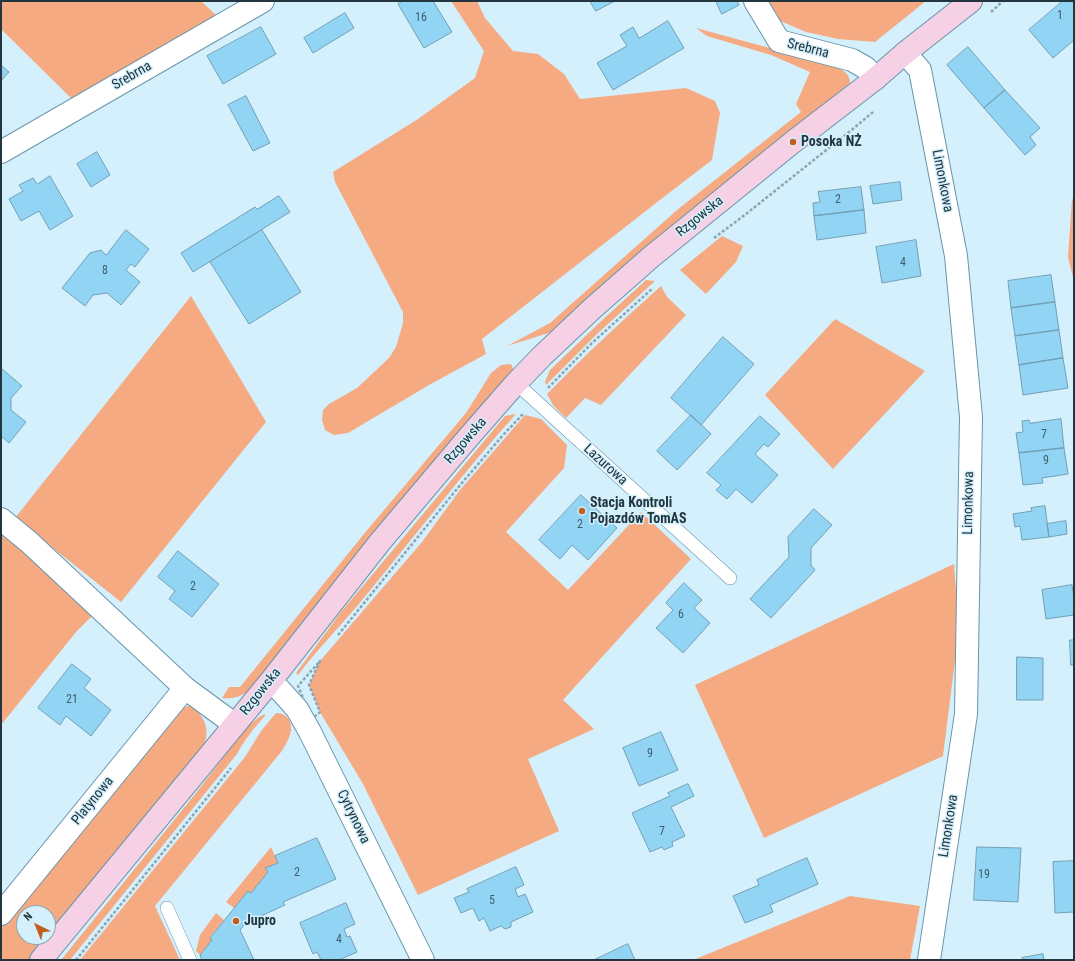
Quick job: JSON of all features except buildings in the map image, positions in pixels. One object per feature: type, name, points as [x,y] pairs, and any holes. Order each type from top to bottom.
[{"type":"street","name":"Srebrna","points":[[1,152],[263,1]]},
{"type":"street","name":"Srebrna","points":[[755,1],[779,41],[852,60],[866,68],[875,79]]},
{"type":"street","name":"Rzgowska","points":[[41,960],[270,682],[380,542],[467,439],[542,356],[593,308],[651,257],[971,1]]},
{"type":"street","name":"Limonkowa","points":[[905,53],[920,70],[956,256],[971,417],[966,714],[929,960]]},
{"type":"street","points":[[1,519],[29,542],[185,688],[234,724]]},
{"type":"street","name":"Cytrynowa","points":[[270,682],[280,690],[297,709],[310,732],[423,960]]},
{"type":"street","name":"Platynowa","points":[[1,914],[185,688]]},
{"type":"lane","name":"Lazurowa","points":[[516,383],[730,578]]},
{"type":"lane","points":[[167,908],[190,960]]},
{"type":"path","points":[[990,12],[1003,1]]},
{"type":"path","points":[[709,242],[876,109]]},
{"type":"path","points":[[336,636],[504,434],[562,372],[656,285]]},
{"type":"path","points":[[286,696],[304,673]]},
{"type":"path","points":[[76,960],[235,763]]},
{"type":"shaded area","points":[[1,1],[201,1],[219,18],[74,101],[1,29]]},
{"type":"shaded area","points":[[451,1],[477,1],[485,18],[513,51],[538,54],[564,74],[580,99],[686,88],[715,101],[720,113],[712,160],[482,339],[486,354],[429,385],[348,433],[334,435],[325,430],[322,420],[323,410],[329,404],[357,388],[389,358],[396,347],[403,323],[403,312],[335,182],[333,172],[418,119],[475,78],[484,51]]},
{"type":"shaded area","points":[[768,1],[926,1],[875,42],[838,39],[806,32],[778,20]]},
{"type":"shaded area","points":[[696,28],[832,65],[848,76],[850,83],[649,245],[555,331],[507,346],[550,323],[677,210],[801,112],[796,104],[810,72],[771,55],[707,36]]},
{"type":"shaded area","points":[[1074,197],[1074,281],[1068,257],[1072,200]]},
{"type":"shaded area","points":[[722,236],[743,246],[736,262],[706,294],[680,270]]},
{"type":"shaded area","points":[[646,280],[655,281],[597,334],[546,385],[545,382],[550,370]]},
{"type":"shaded area","points":[[661,286],[667,297],[686,315],[601,405],[585,398],[566,418],[553,405],[547,394],[603,339]]},
{"type":"shaded area","points":[[191,296],[266,422],[121,602],[15,518]]},
{"type":"shaded area","points":[[835,319],[925,371],[833,469],[765,395]]},
{"type":"shaded area","points":[[511,364],[514,371],[466,424],[249,691],[236,697],[222,698],[229,687],[240,687],[368,529],[466,413],[491,373],[501,365]]},
{"type":"shaded area","points":[[516,414],[458,482],[355,609],[298,675],[296,673],[341,612],[505,416]]},
{"type":"shaded area","points":[[525,415],[541,419],[567,445],[564,468],[506,532],[568,590],[641,512],[691,559],[563,700],[594,729],[528,759],[559,831],[418,895],[363,784],[320,712],[309,685],[320,661],[422,542],[460,490]]},
{"type":"shaded area","points":[[1,532],[96,612],[76,632],[1,725]]},
{"type":"shaded area","points":[[954,564],[959,629],[943,756],[764,838],[695,685]]},
{"type":"shaded area","points":[[191,705],[201,716],[205,724],[207,733],[203,745],[56,928],[56,905],[16,905],[16,945],[42,945],[30,960],[1,960],[1,920],[180,709]]},
{"type":"shaded area","points":[[276,713],[283,714],[288,718],[291,726],[288,739],[281,752],[155,906],[180,960],[80,960],[245,757],[261,731]]},
{"type":"shaded area","points":[[265,714],[265,716],[243,743],[237,754],[70,960],[61,960],[196,793],[246,728]]},
{"type":"shaded area","points":[[271,847],[278,863],[265,868],[268,872],[251,893],[248,891],[234,908],[226,902]]},
{"type":"shaded area","points":[[850,896],[920,906],[910,960],[693,960]]},
{"type":"shaded area","points":[[216,913],[224,920],[210,937],[212,940],[200,955],[196,951],[200,935]]},
{"type":"place","name":"Posoka NŻ","points":[[793,142]]},
{"type":"place","name":"Stacja Kontroli Pojazdów TomAS","points":[[582,511]]},
{"type":"place","name":"Jupro","points":[[236,921]]}]
